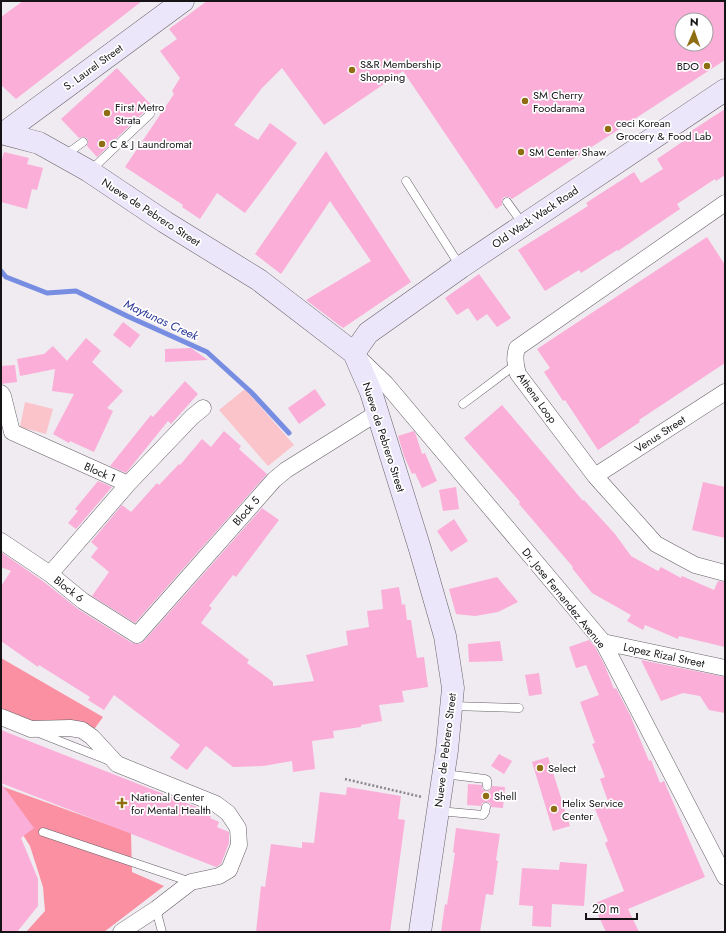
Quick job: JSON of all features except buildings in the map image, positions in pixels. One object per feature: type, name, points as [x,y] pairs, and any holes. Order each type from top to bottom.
[{"type":"main road","name":"S. Laurel Street","points":[[2,133],[183,1]]},
{"type":"main road","name":"Old Wack Wack Road","points":[[354,353],[368,333],[461,267],[725,90]]},
{"type":"main road","name":"Nueve de Pebrero Street","points":[[2,133],[39,143],[90,171],[165,222],[259,280],[354,353],[371,392],[420,549],[445,636],[453,688],[444,774],[420,932]]},
{"type":"street","name":"Athena Loop","points":[[725,203],[517,348],[515,356],[515,365],[518,374],[595,476],[656,544],[695,565],[725,573]]},
{"type":"street","name":"Dr. Jose Fernandez Avenue","points":[[354,353],[386,384],[603,642],[725,877]]},
{"type":"street","name":"Venus Street","points":[[595,476],[725,392]]},
{"type":"street","name":"Block 1","points":[[1,393],[3,396],[7,434],[128,484],[192,417],[203,408]]},
{"type":"street","name":"Block 5","points":[[137,635],[274,480],[286,470],[377,413]]},
{"type":"street","points":[[50,574],[128,484]]},
{"type":"street","name":"Block 6","points":[[1,541],[50,574],[83,601],[137,635]]},
{"type":"street","name":"Lopez Rizal Street","points":[[603,642],[725,668]]},
{"type":"street","points":[[1,718],[31,729],[70,728],[82,730],[92,737],[117,764],[216,804],[228,813],[238,828],[239,845],[229,870],[219,876],[190,882],[156,909],[121,932]]},
{"type":"lane","points":[[90,171],[150,114]]},
{"type":"lane","points":[[63,156],[83,142]]},
{"type":"lane","points":[[406,181],[461,267]]},
{"type":"lane","points":[[507,202],[524,225]]},
{"type":"lane","points":[[463,404],[515,365]]},
{"type":"lane","points":[[451,706],[519,708]]},
{"type":"lane","points":[[444,774],[485,779],[487,780],[487,786]]},
{"type":"lane","points":[[439,806],[482,814],[485,812],[486,807]]},
{"type":"lane","points":[[43,832],[190,882]]},
{"type":"lane","points":[[156,909],[162,932]]},
{"type":"path","points":[[345,779],[439,806]]},
{"type":"shaded area","points":[[245,389],[294,445],[268,466],[219,410]]},
{"type":"shaded area","points":[[25,402],[53,409],[46,434],[20,427]]},
{"type":"shaded area","points":[[1,658],[103,717],[95,728],[33,726],[1,717]]},
{"type":"shaded area","points":[[1,786],[131,833],[132,872],[164,886],[104,932],[26,932],[45,911],[43,887],[30,846],[1,800]]},
{"type":"waterway","name":"Maytunas Creek","points":[[1,271],[6,277],[47,293],[76,291],[207,352],[251,392],[289,433]]},
{"type":"place","name":"BDO","points":[[707,66]]},
{"type":"place","name":"S&R Membership Shopping","points":[[352,70]]},
{"type":"place","name":"SM Cherry Foodarama","points":[[525,101]]},
{"type":"place","name":"First Metro Strata","points":[[107,113]]},
{"type":"place","name":"ceci Korean Grocery & Food Lab","points":[[608,129]]},
{"type":"place","name":"C & J Laundromat","points":[[102,144]]},
{"type":"place","name":"SM Center Shaw","points":[[521,152]]},
{"type":"place","name":"Select","points":[[540,768]]},
{"type":"place","name":"Shell","points":[[486,796]]},
{"type":"place","name":"National Center for Mental Health","points":[[122,803]]},
{"type":"place","name":"Helix Service Center","points":[[554,809]]}]
